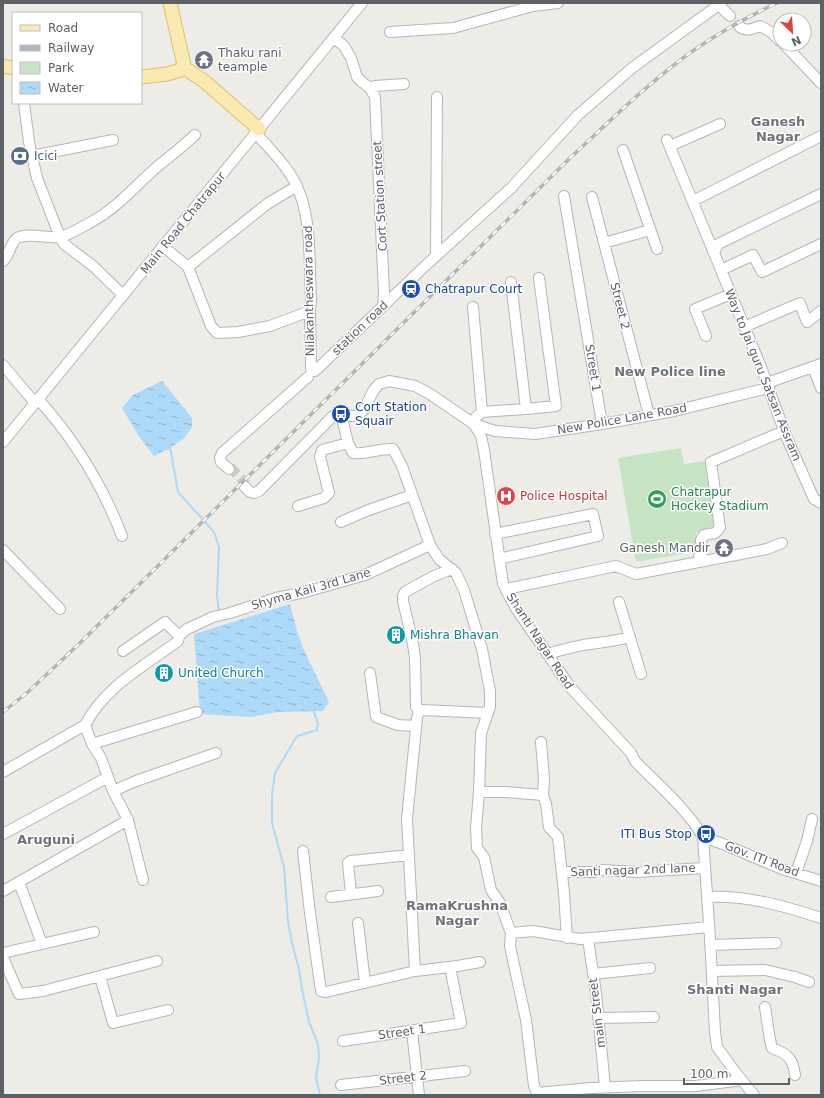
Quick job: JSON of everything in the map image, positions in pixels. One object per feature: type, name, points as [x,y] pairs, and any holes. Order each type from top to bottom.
[{"type":"main road","points":[[170,3],[185,68],[204,81],[257,131]]},
{"type":"main road","points":[[142,77],[167,74],[185,68]]},
{"type":"street","name":"Main Road Chatrapur","points":[[3,442],[362,3]]},
{"type":"street","points":[[390,32],[453,28],[533,6],[558,3]]},
{"type":"street","points":[[720,3],[730,16]]},
{"type":"street","name":"station road","points":[[230,468],[224,461],[224,456],[308,383],[311,374],[436,255],[511,188],[578,115],[632,68],[720,3]]},
{"type":"street","points":[[739,26],[742,28],[751,29],[760,26],[764,27],[772,34]]},
{"type":"street","points":[[334,38],[344,46],[351,58],[357,77],[370,88],[376,86],[404,84]]},
{"type":"street","points":[[792,52],[821,83]]},
{"type":"street","name":"Cort Station street","points":[[370,88],[375,97],[381,211],[384,293],[383,306]]},
{"type":"street","points":[[436,255],[437,98]]},
{"type":"street","points":[[24,104],[37,178],[60,237],[64,244],[93,266],[123,296]]},
{"type":"street","name":"Way to Jai guru Satsan Assram","points":[[720,124],[668,143],[716,249],[721,270],[768,386],[784,431],[814,499],[821,503]]},
{"type":"street","name":"Nilakantheswara road","points":[[257,131],[286,168],[296,186],[308,222],[311,300],[311,374]]},
{"type":"street","points":[[3,261],[6,259],[14,242],[18,238],[36,236],[60,237],[93,221],[111,210],[195,134]]},
{"type":"street","points":[[693,201],[821,136]]},
{"type":"street","points":[[32,156],[113,140]]},
{"type":"street","points":[[623,150],[657,249]]},
{"type":"street","points":[[188,267],[267,204],[296,186]]},
{"type":"street","points":[[716,249],[821,194]]},
{"type":"street","name":"Street 1","points":[[564,196],[602,424]]},
{"type":"street","name":"Street 2","points":[[592,197],[648,415]]},
{"type":"street","points":[[604,243],[650,230]]},
{"type":"street","points":[[721,270],[753,255],[762,272],[821,244]]},
{"type":"street","points":[[163,246],[188,267],[211,326],[217,333],[238,332],[270,326],[310,311]]},
{"type":"street","points":[[336,414],[352,416],[359,415],[365,408],[372,391],[379,384],[389,381],[415,386],[430,394],[474,424],[476,417],[482,412],[526,410],[556,406],[539,278]]},
{"type":"street","points":[[511,282],[526,410]]},
{"type":"street","points":[[706,336],[695,309],[731,294]]},
{"type":"street","points":[[744,327],[800,303],[807,322],[821,311]]},
{"type":"street","points":[[473,307],[482,412]]},
{"type":"street","points":[[3,365],[57,420],[76,446],[91,470],[113,513],[122,536]]},
{"type":"street","points":[[817,365],[821,388]]},
{"type":"street","name":"New Police Lane Road","points":[[474,424],[495,431],[535,434],[602,424],[723,400],[768,386],[817,365]]},
{"type":"street","points":[[336,414],[353,453],[358,454],[385,448],[393,449],[397,456],[430,545],[439,559],[456,573],[464,590],[482,649],[490,691],[490,707],[481,733],[476,828],[477,848],[484,857],[491,890],[500,903],[511,933],[510,946],[526,1020],[537,1091],[603,1090],[643,1086],[696,1086],[739,1077]]},
{"type":"street","points":[[245,485],[250,492],[254,493],[259,491],[336,414]]},
{"type":"street","name":"Shanti Nagar Road","points":[[474,424],[481,436],[484,450],[503,584],[515,607],[581,701],[631,753],[635,761],[686,814],[696,826],[702,838],[711,945],[717,1047],[754,1095]]},
{"type":"street","points":[[699,556],[702,553],[701,540],[704,535],[715,533],[720,528],[711,462],[784,431]]},
{"type":"street","points":[[298,506],[324,498],[329,493],[320,457],[322,450],[348,443]]},
{"type":"street","points":[[340,522],[412,495]]},
{"type":"street","points":[[495,534],[592,514],[598,536],[499,559]]},
{"type":"street","points":[[506,589],[616,566],[636,574],[767,549],[782,543]]},
{"type":"street","name":"Shyma Kali 3rd Lane","points":[[85,725],[98,704],[113,688],[178,641],[179,636],[187,629],[213,617],[276,598],[305,592],[365,575],[430,545]]},
{"type":"street","points":[[3,550],[60,609]]},
{"type":"street","points":[[415,971],[408,819],[416,726],[419,711],[416,707],[415,658],[403,596],[405,592],[434,576],[452,569]]},
{"type":"street","points":[[619,602],[641,674]]},
{"type":"street","points":[[124,651],[165,622],[179,636]]},
{"type":"street","points":[[547,654],[590,644],[612,642],[630,637]]},
{"type":"street","points":[[370,673],[376,717],[398,725],[416,726]]},
{"type":"street","points":[[419,711],[488,713]]},
{"type":"street","points":[[92,744],[197,712]]},
{"type":"street","points":[[3,772],[85,725],[92,744],[101,758],[113,791],[128,820],[143,880]]},
{"type":"street","points":[[541,742],[544,779],[543,796],[546,804],[549,828],[558,837],[562,872],[566,938]]},
{"type":"street","points":[[113,791],[136,781],[216,753]]},
{"type":"street","points":[[3,834],[108,777]]},
{"type":"street","points":[[478,792],[505,792],[543,796]]},
{"type":"street","points":[[796,873],[807,841],[812,819]]},
{"type":"street","points":[[3,891],[128,820]]},
{"type":"street","name":"Gov. ITI Road","points":[[702,838],[723,844],[782,869],[821,881]]},
{"type":"street","points":[[303,851],[321,991],[326,992],[415,971],[480,962]]},
{"type":"street","points":[[351,894],[347,869],[348,863],[351,861],[409,855]]},
{"type":"street","name":"Santi nagar 2nd lane","points":[[562,872],[594,872],[602,870],[637,872],[704,868]]},
{"type":"street","points":[[19,882],[42,944]]},
{"type":"street","points":[[331,897],[378,891]]},
{"type":"street","points":[[707,897],[742,898],[767,902],[821,918]]},
{"type":"street","points":[[358,923],[364,983]]},
{"type":"street","points":[[511,933],[534,931],[566,938],[588,939],[709,927]]},
{"type":"street","points":[[3,953],[94,932]]},
{"type":"street","name":"main Street","points":[[588,939],[598,1018],[603,1090]]},
{"type":"street","points":[[711,945],[776,944]]},
{"type":"street","points":[[3,958],[7,980],[19,994],[43,991],[157,961]]},
{"type":"street","name":"Street 1","points":[[343,1041],[461,1023],[450,967]]},
{"type":"street","points":[[593,974],[650,968]]},
{"type":"street","points":[[712,971],[764,970],[809,982]]},
{"type":"street","points":[[100,976],[113,1023],[168,1010]]},
{"type":"street","points":[[765,1007],[772,1048],[790,1058],[794,1064],[796,1075]]},
{"type":"street","points":[[598,1018],[654,1017]]},
{"type":"street","points":[[412,1031],[419,1095]]},
{"type":"street","name":"Street 2","points":[[341,1085],[465,1071]]},
{"type":"green space","name":"Chatrapur Hockey Stadium","points":[[681,448],[684,464],[707,461],[716,531],[696,533],[699,551],[636,562],[618,458]]},
{"type":"water","points":[[162,381],[192,418],[192,427],[184,438],[169,449],[154,456],[138,435],[122,408],[133,395]]},
{"type":"water","points":[[290,604],[303,648],[329,702],[323,711],[278,712],[251,717],[200,714],[194,634]]},
{"type":"waterway","points":[[170,447],[178,492],[214,532],[219,547],[217,595],[219,613]]},
{"type":"waterway","points":[[313,709],[318,724],[317,730],[297,736],[275,773],[272,795],[272,823],[284,867],[288,922],[293,947],[299,969],[309,1022],[318,1044],[319,1057],[316,1078],[320,1095]]},
{"type":"tunnel","points":[[230,467],[246,484]]},
{"type":"railway","points":[[3,712],[28,692],[81,642],[570,158],[616,115],[647,87],[697,48],[736,24],[777,3]]},
{"type":"place","name":"Thaku rani teample","points":[[204,60]]},
{"type":"place","name":"Icici","points":[[20,156]]},
{"type":"place","name":"Chatrapur Court","points":[[411,289]]},
{"type":"place","name":"Cort Station Squair","points":[[341,414]]},
{"type":"place","name":"Police Hospital","points":[[506,496]]},
{"type":"place","name":"Chatrapur Hockey Stadium","points":[[657,499]]},
{"type":"place","name":"Ganesh Mandir","points":[[724,548]]},
{"type":"place","name":"Mishra Bhavan","points":[[396,635]]},
{"type":"place","name":"United Church","points":[[164,673]]},
{"type":"place","name":"ITI Bus Stop","points":[[706,834]]},
{"type":"district","name":"Ganesh Nagar","points":[[778,128]]},
{"type":"district","name":"New Police line","points":[[670,371]]},
{"type":"district","name":"Aruguni","points":[[46,839]]},
{"type":"district","name":"RamaKrushna Nagar","points":[[457,912]]},
{"type":"district","name":"Shanti Nagar","points":[[735,989]]}]
